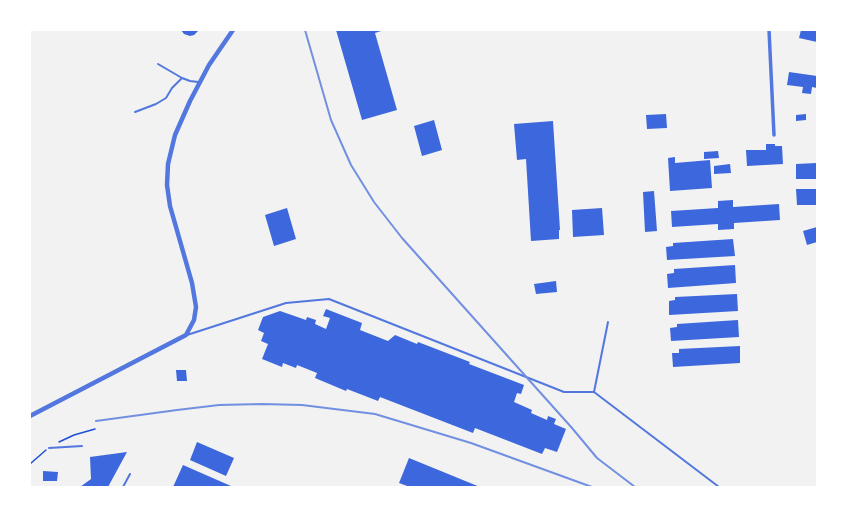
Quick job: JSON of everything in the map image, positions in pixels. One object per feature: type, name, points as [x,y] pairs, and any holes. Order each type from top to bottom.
[{"type":"street","points":[[30,416],[102,381],[186,335],[194,320],[196,307],[192,283],[170,206],[167,185],[168,164],[175,135],[190,100],[209,65],[234,30]]},
{"type":"street","points":[[769,30],[774,135]]},
{"type":"lane","points":[[158,64],[182,78],[200,82]]},
{"type":"lane","points":[[135,112],[156,104],[166,98],[172,88],[182,78]]},
{"type":"lane","points":[[186,335],[286,303],[329,299],[564,392],[594,392],[719,487]]},
{"type":"lane","points":[[594,392],[608,322]]},
{"type":"lane","points":[[49,448],[82,446]]},
{"type":"lane","points":[[123,487],[130,474]]},
{"type":"path","points":[[30,464],[49,448],[74,435],[95,429]]},
{"type":"building","points":[[181,30],[199,30],[194,35],[190,36],[184,34]]},
{"type":"building","points":[[336,30],[384,30],[375,33],[397,110],[362,120]]},
{"type":"building","points":[[801,30],[817,30],[817,42],[799,38]]},
{"type":"building","points":[[789,72],[817,76],[817,88],[812,87],[811,94],[802,93],[803,87],[787,85]]},
{"type":"building","points":[[666,114],[667,128],[647,129],[646,115]]},
{"type":"building","points":[[806,114],[806,120],[796,121],[796,115]]},
{"type":"building","points":[[434,120],[442,150],[422,156],[414,126]]},
{"type":"building","points":[[553,121],[560,230],[559,239],[531,241],[526,159],[517,160],[514,124]]},
{"type":"building","points":[[766,144],[782,146],[783,164],[747,166],[746,150],[766,150]]},
{"type":"building","points":[[718,151],[719,158],[704,159],[704,152]]},
{"type":"building","points":[[675,157],[675,163],[710,160],[712,188],[670,191],[668,158]]},
{"type":"building","points":[[817,163],[817,179],[796,179],[796,164]]},
{"type":"building","points":[[730,164],[731,173],[714,174],[714,166]]},
{"type":"building","points":[[796,189],[817,189],[817,205],[797,205]]},
{"type":"building","points":[[654,191],[657,231],[645,232],[643,192]]},
{"type":"building","points":[[733,200],[733,207],[779,204],[780,220],[734,223],[734,229],[718,230],[718,224],[672,227],[671,211],[718,208],[718,201]]},
{"type":"building","points":[[287,208],[296,239],[274,246],[265,215]]},
{"type":"building","points":[[602,208],[604,235],[573,237],[572,210]]},
{"type":"building","points":[[817,227],[817,242],[807,245],[803,231]]},
{"type":"building","points":[[733,239],[735,256],[667,260],[666,247],[673,246],[673,243]]},
{"type":"building","points":[[735,265],[736,283],[668,288],[667,274],[674,273],[674,269]]},
{"type":"building","points":[[556,281],[557,292],[536,294],[534,284]]},
{"type":"building","points":[[737,294],[738,311],[669,315],[669,301],[675,300],[675,297]]},
{"type":"building","points":[[326,309],[362,323],[360,330],[388,341],[395,335],[417,344],[418,342],[470,362],[469,364],[524,385],[521,394],[517,393],[514,402],[532,410],[531,413],[547,420],[548,416],[556,419],[554,424],[566,429],[557,452],[545,448],[542,454],[475,428],[473,433],[380,397],[378,401],[347,389],[346,391],[315,378],[317,373],[297,365],[296,368],[283,363],[282,367],[262,359],[268,344],[261,341],[264,333],[258,330],[263,317],[280,311],[306,320],[307,317],[316,320],[315,324],[326,329],[330,318],[323,316]]},
{"type":"building","points":[[738,320],[739,337],[671,341],[670,328],[677,327],[677,324]]},
{"type":"building","points":[[740,346],[740,363],[673,367],[672,353],[679,353],[679,349]]},
{"type":"building","points":[[176,370],[186,370],[187,381],[177,381]]},
{"type":"building","points":[[197,442],[234,458],[226,476],[190,460]]},
{"type":"building","points":[[127,452],[108,487],[80,487],[91,479],[90,457]]},
{"type":"building","points":[[409,458],[480,487],[410,487],[399,483]]},
{"type":"building","points":[[183,465],[231,486],[231,487],[173,487]]},
{"type":"building","points":[[43,471],[58,472],[57,481],[43,481]]},
{"type":"railway","points":[[305,30],[331,120],[351,165],[374,202],[402,238],[597,458],[635,487]]},
{"type":"railway","points":[[96,421],[219,405],[302,405],[375,414],[471,443],[592,487]]}]
